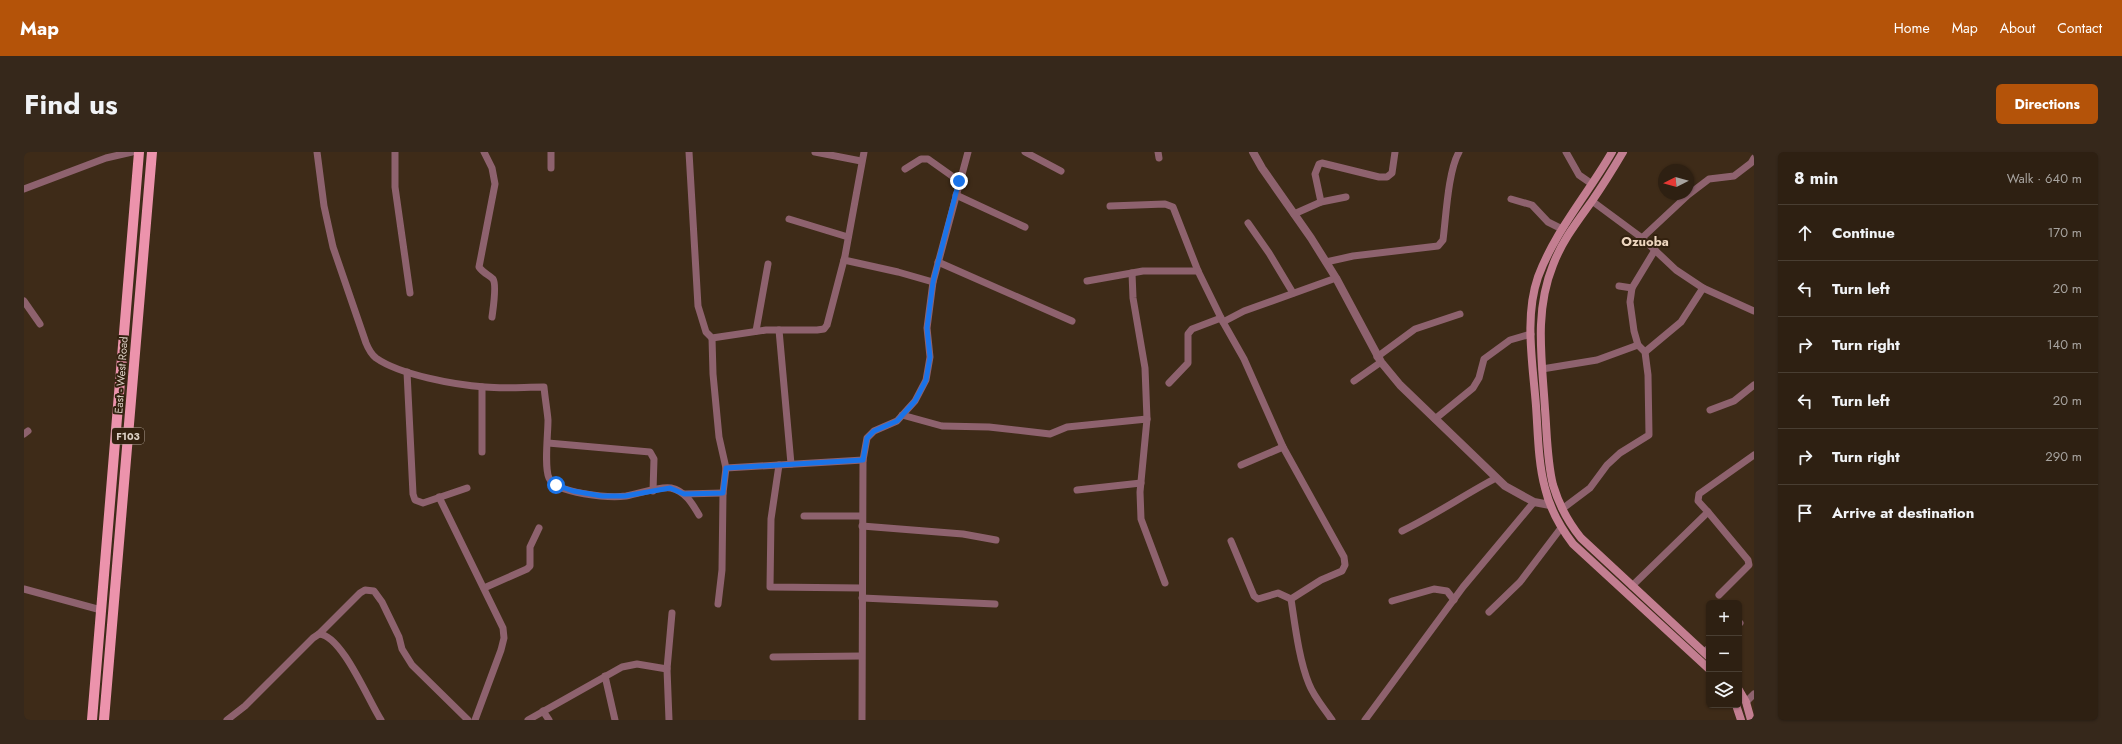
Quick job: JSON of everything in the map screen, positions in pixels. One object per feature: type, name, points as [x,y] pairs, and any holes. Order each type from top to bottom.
[{"type":"main road","name":"East - West Road","points":[[92,720],[139,152]]},
{"type":"main road","name":"East - West Road","points":[[104,720],[152,152]]},
{"type":"main road","points":[[1612,152],[1562,229],[1538,278],[1532,301],[1531,334],[1541,466],[1544,487],[1550,505],[1561,528],[1573,544],[1706,667]]},
{"type":"main road","points":[[1623,152],[1592,201],[1563,242],[1547,280],[1540,316],[1542,369],[1553,484],[1567,521],[1580,538],[1706,651]]},
{"type":"main road","points":[[1742,695],[1752,717]]},
{"type":"main road","points":[[1737,708],[1741,718]]},
{"type":"street","points":[[24,189],[106,158],[132,152]]},
{"type":"street","points":[[317,152],[324,206],[333,247],[366,343],[370,352],[376,358],[407,372],[453,384],[482,387],[544,387],[548,443],[546,456],[549,478],[556,485],[573,491],[602,496],[625,496],[670,488],[684,494],[723,493]]},
{"type":"street","points":[[395,152],[395,187],[410,293]]},
{"type":"street","points":[[484,152],[492,168],[495,184],[479,267],[486,276],[492,278],[495,283],[492,317]]},
{"type":"street","points":[[551,152],[551,168]]},
{"type":"street","points":[[689,152],[698,306],[706,332],[712,338],[712,374],[717,421],[726,468],[723,493],[722,570],[718,604]]},
{"type":"street","points":[[815,152],[861,161]]},
{"type":"street","points":[[712,338],[756,331],[817,330],[824,329],[827,326],[844,260],[861,161],[864,152]]},
{"type":"street","points":[[862,720],[862,516],[863,460],[867,438],[874,431],[897,421],[915,401],[926,380],[930,357],[927,328],[933,282],[968,152]]},
{"type":"street","points":[[1025,152],[1061,170]]},
{"type":"street","points":[[1253,152],[1262,168],[1336,278],[1379,359],[1400,386],[1505,486],[1534,502],[1550,505]]},
{"type":"street","points":[[1321,202],[1315,174],[1319,164],[1322,162],[1379,177],[1387,177],[1392,173],[1394,152]]},
{"type":"street","points":[[1326,262],[1353,256],[1438,246],[1443,240],[1455,158],[1459,152]]},
{"type":"street","points":[[1566,152],[1579,175],[1592,184]]},
{"type":"street","points":[[1642,238],[1688,195],[1709,179],[1734,176],[1750,164],[1754,158]]},
{"type":"street","points":[[906,169],[921,159],[928,160],[959,181]]},
{"type":"street","points":[[956,196],[1025,227]]},
{"type":"street","points":[[1294,214],[1321,202],[1346,198]]},
{"type":"street","points":[[1511,199],[1532,205],[1548,222],[1562,229]]},
{"type":"street","points":[[1592,201],[1642,238],[1676,270],[1703,288],[1754,311]]},
{"type":"street","points":[[1110,206],[1165,204],[1173,207],[1198,271],[1244,360],[1283,447],[1330,529],[1344,557],[1345,565],[1342,571],[1321,580],[1291,599]]},
{"type":"street","points":[[789,218],[848,237]]},
{"type":"street","points":[[1248,223],[1269,253],[1293,293]]},
{"type":"street","points":[[1562,509],[1590,488],[1607,465],[1620,453],[1649,435],[1648,382],[1645,352],[1638,345],[1632,316],[1632,288],[1655,250]]},
{"type":"street","points":[[844,260],[898,272],[933,282]]},
{"type":"street","points":[[938,262],[1072,321]]},
{"type":"street","points":[[756,331],[768,264]]},
{"type":"street","points":[[1087,281],[1143,271],[1198,271]]},
{"type":"street","points":[[1132,273],[1133,298],[1145,368],[1147,419],[1141,483],[1141,519],[1165,583]]},
{"type":"street","points":[[1169,383],[1188,363],[1188,334],[1192,329],[1222,320],[1336,278]]},
{"type":"street","points":[[1619,286],[1632,288]]},
{"type":"street","points":[[1645,352],[1681,322],[1703,288]]},
{"type":"street","points":[[24,301],[40,324]]},
{"type":"street","points":[[1354,381],[1415,329],[1460,314]]},
{"type":"street","points":[[779,330],[791,464]]},
{"type":"street","points":[[1435,420],[1473,388],[1479,378],[1484,359],[1510,340],[1531,334]]},
{"type":"street","points":[[1542,369],[1597,360],[1638,345]]},
{"type":"street","points":[[407,372],[413,494],[415,500],[419,503],[467,488]]},
{"type":"street","points":[[1710,410],[1734,400],[1754,385]]},
{"type":"street","points":[[482,387],[482,452]]},
{"type":"street","points":[[902,415],[942,426],[989,427],[1045,434],[1067,427],[1147,419]]},
{"type":"street","points":[[548,443],[650,452],[654,459],[653,491]]},
{"type":"street","points":[[1241,465],[1283,447]]},
{"type":"street","points":[[1719,594],[1749,565],[1748,560],[1698,501],[1699,494],[1754,455]]},
{"type":"street","points":[[726,468],[863,460]]},
{"type":"street","points":[[779,465],[771,519],[770,587],[862,588]]},
{"type":"street","points":[[1402,531],[1436,515],[1472,490],[1496,478]]},
{"type":"street","points":[[1078,490],[1141,483]]},
{"type":"street","points":[[684,494],[699,514]]},
{"type":"street","points":[[439,497],[503,628],[504,638],[475,720]]},
{"type":"street","points":[[1365,720],[1454,600],[1534,502]]},
{"type":"street","points":[[1632,586],[1708,512]]},
{"type":"street","points":[[804,516],[862,516]]},
{"type":"street","points":[[862,526],[963,534],[996,540]]},
{"type":"street","points":[[484,588],[527,569],[530,566],[530,547],[539,528]]},
{"type":"street","points":[[1490,612],[1520,582],[1561,528]]},
{"type":"street","points":[[1231,541],[1254,596],[1258,599],[1278,594],[1291,599]]},
{"type":"street","points":[[24,589],[101,610]]},
{"type":"street","points":[[1392,601],[1434,589],[1447,591],[1454,600]]},
{"type":"street","points":[[227,720],[245,706],[302,649],[360,593],[365,590],[374,590],[382,602],[402,649],[412,665],[468,720]]},
{"type":"street","points":[[862,598],[995,604]]},
{"type":"street","points":[[1291,599],[1295,627],[1308,682],[1314,694],[1332,720]]},
{"type":"street","points":[[669,720],[667,669],[672,613]]},
{"type":"street","points":[[319,634],[326,637],[343,652],[356,672],[368,699],[381,720]]},
{"type":"street","points":[[773,658],[861,656]]},
{"type":"street","points":[[528,720],[604,676],[631,664],[667,669]]},
{"type":"street","points":[[604,676],[615,720]]},
{"type":"street","points":[[1746,702],[1754,694]]},
{"type":"street","points":[[543,711],[549,720]]},
{"type":"street","points":[[1741,718],[1752,717]]},
{"type":"district","name":"Ozuoba","points":[[1645,241]]},
{"type":"route","points":[[556,485],[573,491],[602,496],[625,496],[670,488],[684,494],[723,493],[726,468],[863,460],[867,438],[874,431],[897,421],[915,401],[926,380],[930,357],[927,328],[933,282],[959,181]]}]
